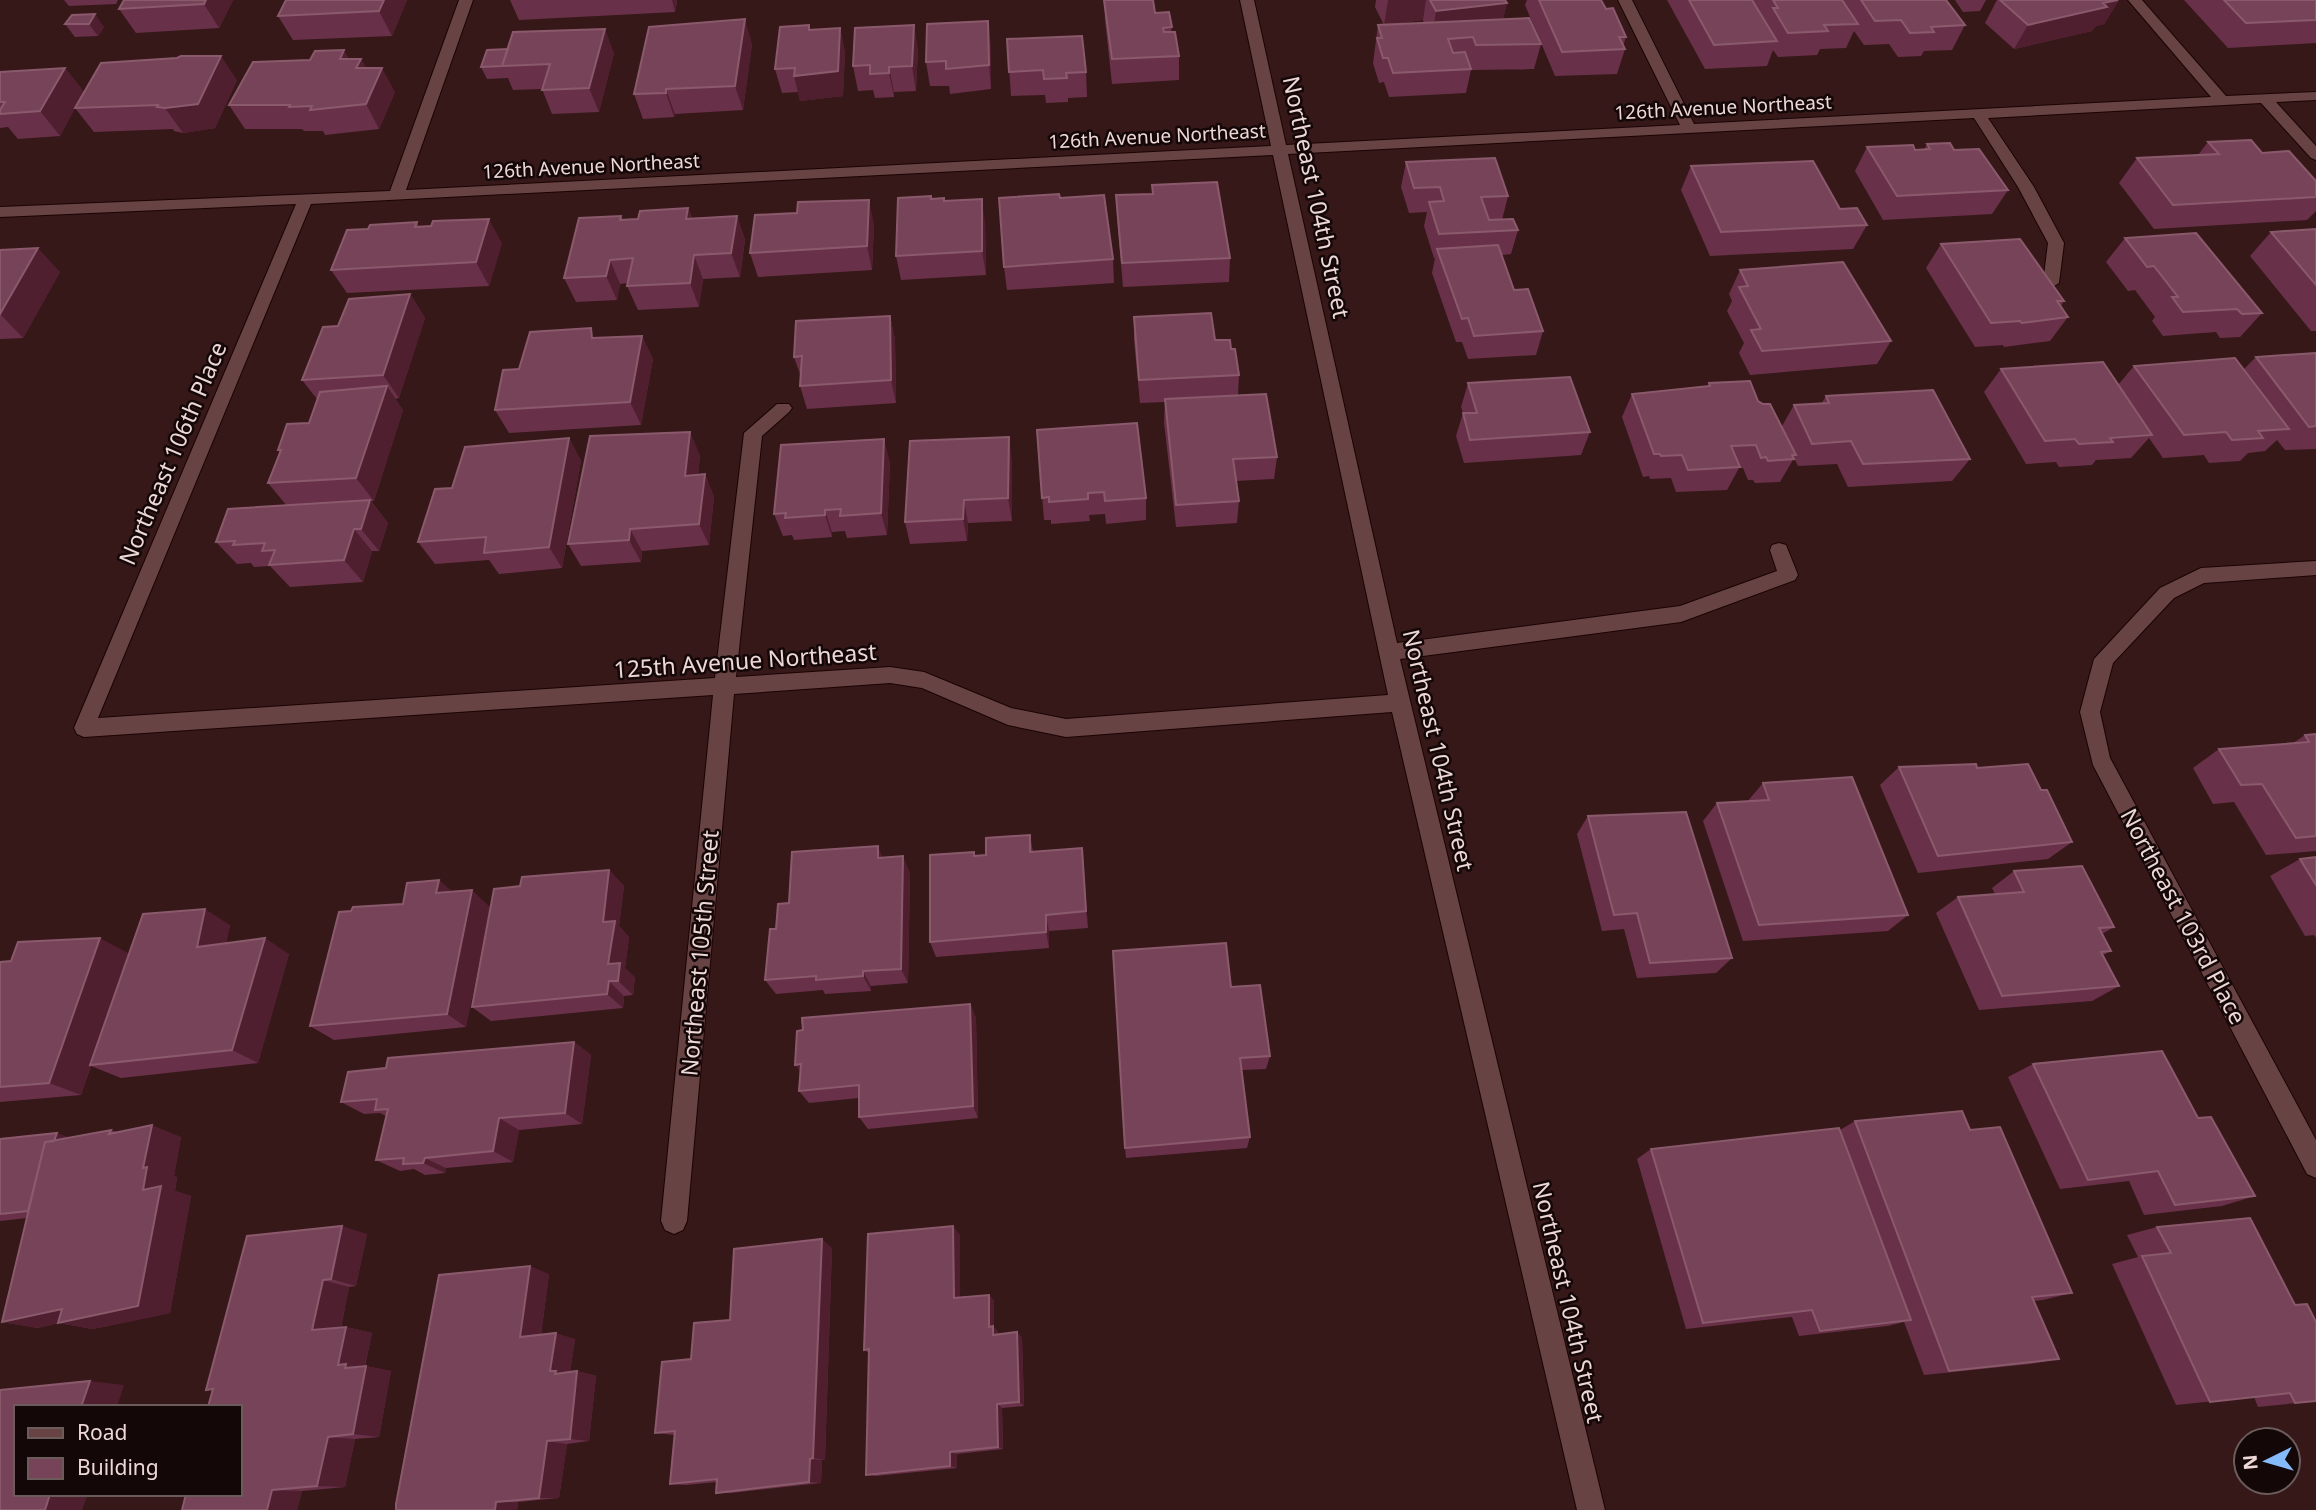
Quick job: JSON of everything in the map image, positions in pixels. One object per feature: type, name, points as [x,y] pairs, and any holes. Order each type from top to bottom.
[{"type":"street","points":[[396,195],[467,0]]},
{"type":"street","name":"Northeast 104th Street","points":[[1247,0],[1388,652],[1591,1510]]},
{"type":"street","points":[[1625,0],[1689,128]]},
{"type":"street","points":[[2135,0],[2221,100]]},
{"type":"street","name":"126th Avenue Northeast","points":[[0,212],[396,195],[2316,96]]},
{"type":"street","points":[[2265,99],[2316,155]]},
{"type":"street","points":[[1978,113],[2026,187],[2056,243],[2051,283]]},
{"type":"street","name":"Northeast 106th Place","points":[[84,728],[306,198]]},
{"type":"street","name":"Northeast 105th Street","points":[[674,1221],[724,686],[752,433],[783,408]]},
{"type":"street","points":[[1388,652],[1681,614],[1787,575],[1779,550]]},
{"type":"street","name":"Northeast 103rd Place","points":[[2316,568],[2201,576],[2167,593],[2104,659],[2090,712],[2100,759],[2316,1165]]},
{"type":"street","name":"125th Avenue Northeast","points":[[84,728],[890,676],[924,680],[1008,716],[1066,729],[1401,703]]},
{"type":"building","points":[[124,0],[206,0],[204,4],[119,9]]},
{"type":"building","points":[[286,0],[384,0],[379,11],[278,16]]},
{"type":"building","points":[[1104,0],[1153,0],[1155,13],[1169,12],[1172,27],[1163,28],[1164,32],[1175,32],[1179,56],[1112,59]]},
{"type":"building","points":[[1430,0],[1505,0],[1507,3],[1436,11]]},
{"type":"building","points":[[1539,0],[1601,0],[1606,9],[1613,8],[1626,37],[1619,37],[1625,49],[1562,52]]},
{"type":"building","points":[[1689,0],[1752,0],[1777,41],[1714,45]]},
{"type":"building","points":[[1773,0],[1842,0],[1858,24],[1824,25],[1828,31],[1788,33],[1773,8],[1778,8]]},
{"type":"building","points":[[1861,0],[1946,0],[1965,25],[1931,27],[1934,32],[1910,33],[1901,20],[1875,21]]},
{"type":"building","points":[[2000,0],[2118,0],[2103,3],[2107,7],[2028,25]]},
{"type":"building","points":[[2224,0],[2316,0],[2316,20],[2246,23]]},
{"type":"building","points":[[95,14],[89,24],[65,24],[72,15]]},
{"type":"building","points":[[1529,18],[1541,44],[1476,45],[1473,37],[1448,39],[1453,53],[1465,52],[1471,69],[1393,73],[1388,58],[1383,58],[1377,38],[1382,38],[1378,25]]},
{"type":"building","points":[[745,19],[735,86],[666,89],[666,93],[634,94],[649,27]]},
{"type":"building","points":[[988,21],[989,65],[946,69],[946,61],[926,62],[927,24]]},
{"type":"building","points":[[809,25],[809,30],[840,28],[838,71],[794,76],[795,68],[775,69],[780,27]]},
{"type":"building","points":[[914,25],[912,66],[889,67],[889,73],[870,74],[870,65],[853,66],[855,28]]},
{"type":"building","points":[[605,29],[589,88],[542,90],[550,64],[502,66],[513,32]]},
{"type":"building","points":[[1082,36],[1086,72],[1066,73],[1067,78],[1044,79],[1043,70],[1009,72],[1007,39]]},
{"type":"building","points":[[508,49],[502,66],[481,67],[487,50]]},
{"type":"building","points":[[344,50],[340,59],[361,59],[356,68],[382,68],[366,104],[310,110],[312,106],[229,105],[253,62],[310,60],[315,51]]},
{"type":"building","points":[[181,56],[221,56],[198,104],[165,108],[157,107],[158,105],[75,108],[101,63]]},
{"type":"building","points":[[65,68],[40,111],[0,114],[5,102],[0,102],[0,72]]},
{"type":"building","points":[[2251,140],[2262,153],[2289,151],[2316,181],[2316,197],[2173,205],[2137,158],[2219,154],[2208,142]]},
{"type":"building","points":[[1950,143],[1954,150],[1979,149],[2008,190],[1897,196],[1867,147],[1913,145],[1915,150],[1930,149],[1927,144]]},
{"type":"building","points":[[1495,158],[1508,196],[1481,197],[1489,220],[1513,219],[1518,230],[1439,234],[1429,202],[1444,201],[1440,187],[1414,188],[1406,162]]},
{"type":"building","points":[[1813,161],[1840,209],[1857,208],[1867,225],[1721,232],[1691,166]]},
{"type":"building","points":[[1217,182],[1230,258],[1122,263],[1116,195],[1153,194],[1152,185]]},
{"type":"building","points":[[1059,194],[1060,198],[1104,195],[1113,259],[1004,267],[999,198]]},
{"type":"building","points":[[931,196],[931,199],[944,198],[944,201],[982,199],[982,251],[896,256],[898,198]]},
{"type":"building","points":[[869,200],[867,246],[750,253],[755,215],[797,213],[798,202]]},
{"type":"building","points":[[688,208],[686,219],[737,216],[731,253],[694,255],[690,283],[627,286],[633,258],[610,260],[606,276],[564,278],[579,218],[621,216],[620,220],[638,219],[640,211]]},
{"type":"building","points":[[489,219],[476,262],[331,270],[347,230],[368,229],[370,225],[417,222],[415,227],[431,226],[433,221]]},
{"type":"building","points":[[2316,229],[2316,285],[2271,232]]},
{"type":"building","points":[[2196,233],[2262,313],[2242,314],[2237,309],[2183,312],[2172,297],[2178,297],[2154,266],[2147,267],[2125,238]]},
{"type":"building","points":[[2020,239],[2064,301],[2057,301],[2068,317],[2022,323],[1991,323],[1941,244]]},
{"type":"building","points":[[1498,245],[1514,290],[1528,289],[1543,331],[1474,336],[1468,318],[1462,319],[1437,249]]},
{"type":"building","points":[[38,248],[0,314],[0,250]]},
{"type":"building","points":[[1843,262],[1891,341],[1762,351],[1751,330],[1761,329],[1739,287],[1748,286],[1740,270]]},
{"type":"building","points":[[410,294],[383,375],[302,380],[323,327],[338,326],[349,299]]},
{"type":"building","points":[[1211,313],[1215,340],[1230,340],[1231,349],[1235,349],[1239,375],[1139,380],[1134,317]]},
{"type":"building","points":[[890,316],[891,380],[800,386],[802,356],[794,357],[796,321]]},
{"type":"building","points":[[591,328],[592,338],[642,336],[630,402],[495,410],[503,370],[519,369],[530,332]]},
{"type":"building","points":[[2316,353],[2316,426],[2309,427],[2256,357]]},
{"type":"building","points":[[2235,358],[2289,429],[2258,431],[2263,438],[2232,440],[2226,432],[2184,435],[2134,366]]},
{"type":"building","points":[[2103,362],[2152,435],[2110,438],[2113,442],[2079,444],[2075,439],[2045,441],[2001,369]]},
{"type":"building","points":[[1570,377],[1590,432],[1470,440],[1463,413],[1477,413],[1468,383]]},
{"type":"building","points":[[1750,381],[1758,401],[1770,404],[1796,455],[1792,455],[1794,459],[1768,461],[1766,457],[1761,458],[1756,445],[1731,446],[1740,467],[1688,470],[1682,455],[1654,454],[1632,394],[1710,386],[1709,383]]},
{"type":"building","points":[[387,386],[356,478],[268,483],[281,450],[278,450],[287,424],[309,423],[320,392]]},
{"type":"building","points":[[1933,390],[1970,459],[1863,464],[1851,441],[1812,444],[1794,405],[1829,403],[1826,396]]},
{"type":"building","points":[[1266,394],[1277,457],[1233,459],[1239,501],[1176,505],[1165,399]]},
{"type":"building","points":[[1137,423],[1146,498],[1105,501],[1104,492],[1088,493],[1088,499],[1049,502],[1049,497],[1042,498],[1037,430]]},
{"type":"building","points":[[690,432],[685,476],[705,474],[699,524],[630,529],[629,540],[568,544],[590,436]]},
{"type":"building","points":[[1009,437],[1008,498],[964,500],[963,519],[905,522],[910,441]]},
{"type":"building","points":[[569,438],[549,547],[484,553],[486,537],[418,542],[435,489],[452,488],[465,447]]},
{"type":"building","points":[[884,439],[881,513],[840,516],[841,509],[825,510],[825,515],[785,518],[786,513],[774,514],[781,445]]},
{"type":"building","points":[[370,500],[361,529],[354,529],[344,560],[269,565],[275,550],[262,551],[265,543],[233,545],[235,541],[216,542],[228,509]]},
{"type":"building","points":[[2316,734],[2316,836],[2296,838],[2262,784],[2241,785],[2219,749],[2309,742],[2305,735]]},
{"type":"building","points":[[1976,764],[1977,768],[2028,764],[2041,790],[2047,790],[2072,842],[1938,856],[1899,767]]},
{"type":"building","points":[[1852,777],[1908,915],[1759,925],[1717,803],[1769,800],[1763,783]]},
{"type":"building","points":[[1686,812],[1732,958],[1650,963],[1637,913],[1614,915],[1588,816]]},
{"type":"building","points":[[1030,835],[1030,852],[1082,848],[1086,911],[1046,915],[1046,932],[930,942],[930,855],[974,852],[974,856],[986,855],[986,838]]},
{"type":"building","points":[[878,846],[878,858],[903,856],[901,969],[863,971],[863,976],[816,980],[816,976],[765,980],[770,929],[776,929],[778,904],[789,903],[792,852]]},
{"type":"building","points":[[2316,857],[2316,885],[2300,859]]},
{"type":"building","points":[[2082,866],[2114,927],[2099,928],[2111,951],[2101,952],[2119,986],[2002,996],[1958,897],[2024,892],[2014,871]]},
{"type":"building","points":[[609,870],[603,922],[615,921],[608,964],[620,963],[618,981],[609,981],[607,994],[472,1007],[494,889],[520,886],[522,877]]},
{"type":"building","points":[[439,880],[436,893],[472,890],[447,1014],[310,1026],[339,912],[351,911],[353,907],[403,904],[407,883]]},
{"type":"building","points":[[205,909],[197,947],[265,938],[232,1050],[90,1065],[143,914]]},
{"type":"building","points":[[100,938],[49,1083],[0,1087],[0,962],[11,961],[18,942]]},
{"type":"building","points":[[1226,943],[1231,987],[1260,985],[1270,1056],[1240,1058],[1250,1137],[1125,1148],[1113,951]]},
{"type":"building","points":[[970,1004],[973,1106],[859,1117],[859,1085],[799,1091],[801,1064],[795,1065],[797,1031],[803,1030],[802,1018]]},
{"type":"building","points":[[574,1042],[565,1113],[499,1118],[493,1151],[425,1158],[423,1163],[403,1164],[404,1158],[376,1160],[388,1109],[375,1110],[377,1099],[341,1102],[348,1072],[386,1068],[388,1058]]},
{"type":"building","points":[[2162,1051],[2198,1118],[2211,1117],[2255,1196],[2175,1205],[2158,1171],[2088,1180],[2033,1064]]},
{"type":"building","points":[[1962,1111],[1970,1130],[2000,1127],[2072,1293],[2032,1297],[2059,1359],[1949,1371],[1855,1121]]},
{"type":"building","points":[[152,1125],[143,1168],[147,1167],[143,1190],[161,1186],[138,1306],[58,1323],[62,1309],[2,1322],[45,1142],[111,1130],[109,1134]]},
{"type":"building","points":[[1839,1128],[1911,1320],[1820,1331],[1812,1310],[1703,1323],[1651,1149]]},
{"type":"building","points":[[57,1133],[54,1141],[45,1142],[28,1211],[0,1214],[0,1139]]},
{"type":"building","points":[[2250,1218],[2295,1305],[2307,1304],[2316,1322],[2316,1401],[2295,1403],[2290,1393],[2210,1402],[2142,1256],[2171,1253],[2157,1227]]},
{"type":"building","points":[[342,1226],[331,1279],[323,1280],[312,1330],[346,1327],[338,1365],[346,1364],[345,1368],[366,1366],[353,1434],[328,1437],[317,1486],[272,1490],[267,1510],[182,1510],[186,1496],[242,1496],[242,1405],[209,1405],[213,1389],[206,1390],[247,1236]]},
{"type":"building","points":[[953,1226],[954,1298],[989,1295],[989,1327],[993,1326],[993,1335],[1017,1332],[1019,1402],[997,1404],[998,1447],[950,1452],[950,1466],[866,1475],[869,1349],[864,1350],[868,1234]]},
{"type":"building","points":[[822,1239],[813,1458],[810,1459],[809,1482],[716,1493],[717,1479],[670,1484],[675,1431],[655,1433],[662,1362],[691,1359],[694,1323],[730,1320],[734,1249]]},
{"type":"building","points":[[530,1266],[520,1337],[556,1333],[550,1371],[556,1371],[555,1374],[577,1371],[570,1439],[547,1441],[539,1498],[496,1502],[495,1510],[396,1510],[439,1275]]},
{"type":"building","points":[[90,1381],[82,1405],[14,1405],[14,1496],[49,1496],[45,1510],[0,1510],[0,1390]]}]
